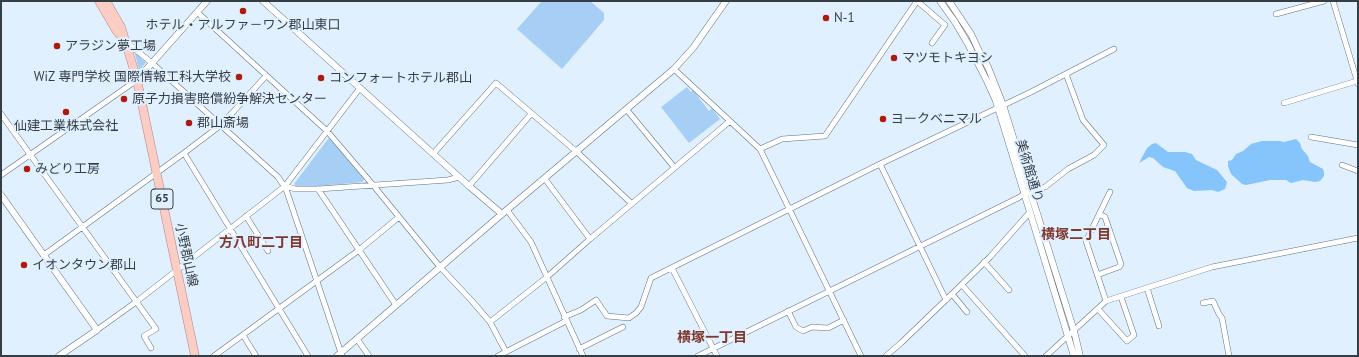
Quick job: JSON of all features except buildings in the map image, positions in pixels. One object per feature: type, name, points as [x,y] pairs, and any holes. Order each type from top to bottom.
[{"type":"main road","name":"小野郡山線","points":[[99,1],[116,30],[126,42]]},
{"type":"main road","name":"小野郡山線","points":[[106,1],[118,21],[137,80],[196,356]]},
{"type":"street","points":[[1,175],[137,80],[207,1]]},
{"type":"street","points":[[263,1],[469,186],[504,212],[531,242],[583,356]]},
{"type":"street","points":[[126,42],[152,63],[221,125],[285,186],[340,355],[504,212],[674,69],[693,48],[726,1]]},
{"type":"street","points":[[760,149],[782,139],[825,136],[917,1],[945,25],[932,43]]},
{"type":"street","name":"美術館通り","points":[[940,1],[968,44],[1000,106]]},
{"type":"street","name":"美術館通り","points":[[949,1],[967,29],[988,67],[1027,193],[1074,331],[1080,356]]},
{"type":"street","points":[[1276,14],[1324,1]]},
{"type":"street","points":[[1284,103],[1358,82],[1333,1]]},
{"type":"street","points":[[197,12],[327,131],[440,267],[490,322],[506,352]]},
{"type":"street","points":[[498,356],[581,310],[596,300],[607,316],[629,318],[641,307],[651,278],[1114,49]]},
{"type":"street","points":[[674,69],[760,149],[861,356]]},
{"type":"street","points":[[698,356],[1027,193],[1045,186],[1068,168],[1094,155],[1104,146],[1103,143],[1083,120],[1066,74]]},
{"type":"street","points":[[44,255],[221,125],[266,76]]},
{"type":"street","points":[[433,154],[496,83],[577,152],[632,204]]},
{"type":"street","points":[[59,356],[136,302],[285,186],[360,88]]},
{"type":"street","points":[[627,110],[674,167]]},
{"type":"street","points":[[1,114],[156,330],[144,336],[151,348]]},
{"type":"street","points":[[469,186],[531,114]]},
{"type":"street","points":[[490,322],[547,277],[674,167],[730,121]]},
{"type":"street","points":[[1311,137],[1358,145]]},
{"type":"street","points":[[184,153],[308,356]]},
{"type":"street","points":[[880,164],[946,300]]},
{"type":"street","points":[[1342,166],[1358,170]]},
{"type":"street","points":[[285,186],[295,189],[318,189],[451,180],[459,177]]},
{"type":"street","points":[[545,178],[590,239]]},
{"type":"street","points":[[318,189],[396,305]]},
{"type":"street","points":[[1106,301],[1086,241],[1110,192]]},
{"type":"street","name":"美術館通り","points":[[1027,193],[1030,212],[1074,356]]},
{"type":"street","points":[[1,195],[97,330]]},
{"type":"street","points":[[886,356],[962,285],[1030,212]]},
{"type":"street","points":[[1097,275],[1119,267],[1121,264],[1104,217],[1100,214]]},
{"type":"street","points":[[246,216],[268,251]]},
{"type":"street","points":[[214,356],[359,250],[399,217]]},
{"type":"street","points":[[1046,356],[1106,301],[1212,267],[1358,238]]},
{"type":"street","points":[[984,262],[1009,290]]},
{"type":"street","points":[[672,268],[717,356]]},
{"type":"street","points":[[962,285],[1025,356]]},
{"type":"street","points":[[1147,288],[1159,326]]},
{"type":"street","points":[[952,294],[967,312]]},
{"type":"street","points":[[1098,309],[1127,340],[1134,335],[1121,296]]},
{"type":"street","points":[[1203,303],[1213,301],[1218,314],[1222,318],[1229,356]]},
{"type":"street","points":[[788,311],[796,327],[803,332],[812,327],[828,328],[844,320]]},
{"type":"street","points":[[579,349],[623,327]]},
{"type":"street","points":[[243,335],[256,356]]},
{"type":"street","points":[[357,339],[369,356]]},
{"type":"shaded area","points":[[542,1],[590,1],[604,13],[604,20],[562,69],[517,29]]},
{"type":"shaded area","points":[[136,53],[146,63],[139,70],[135,54]]},
{"type":"shaded area","points":[[687,87],[691,92],[693,90],[709,111],[712,108],[720,119],[689,143],[661,107]]},
{"type":"shaded area","points":[[330,138],[364,179],[363,182],[297,188],[294,184]]},
{"type":"shaded area","points":[[1296,139],[1308,156],[1310,162],[1323,169],[1324,176],[1320,181],[1315,182],[1303,180],[1291,183],[1286,180],[1270,180],[1246,185],[1242,184],[1231,174],[1228,161],[1232,160],[1236,154],[1243,151],[1251,144],[1262,141],[1284,142]]},
{"type":"shaded area","points":[[1156,143],[1168,152],[1185,152],[1192,154],[1196,160],[1217,170],[1227,182],[1225,189],[1218,192],[1212,190],[1194,191],[1187,188],[1175,171],[1163,167],[1153,158],[1149,157],[1139,163],[1147,148]]},
{"type":"place","name":"ホテル・アルファ－ワン郡山東口","points":[[243,11]]},
{"type":"place","name":"N-1","points":[[826,18]]},
{"type":"place","name":"アラジン夢工場","points":[[57,46]]},
{"type":"place","name":"マツモトキヨシ","points":[[894,58]]},
{"type":"place","name":"WiZ 専門学校 国際情報工科大学校","points":[[239,77]]},
{"type":"place","name":"コンフォートホテル郡山","points":[[321,78]]},
{"type":"place","name":"原子力損害賠償紛争解決センター","points":[[124,99]]},
{"type":"place","name":"仙建工業株式会社","points":[[66,112]]},
{"type":"place","name":"ヨークベニマル","points":[[883,119]]},
{"type":"place","name":"郡山斎場","points":[[189,123]]},
{"type":"place","name":"みどり工房","points":[[27,169]]},
{"type":"place","name":"イオンタウン郡山","points":[[24,265]]},
{"type":"district","name":"横塚二丁目","points":[[1076,235]]},
{"type":"district","name":"方八町二丁目","points":[[261,243]]},
{"type":"district","name":"横塚一丁目","points":[[712,338]]}]
